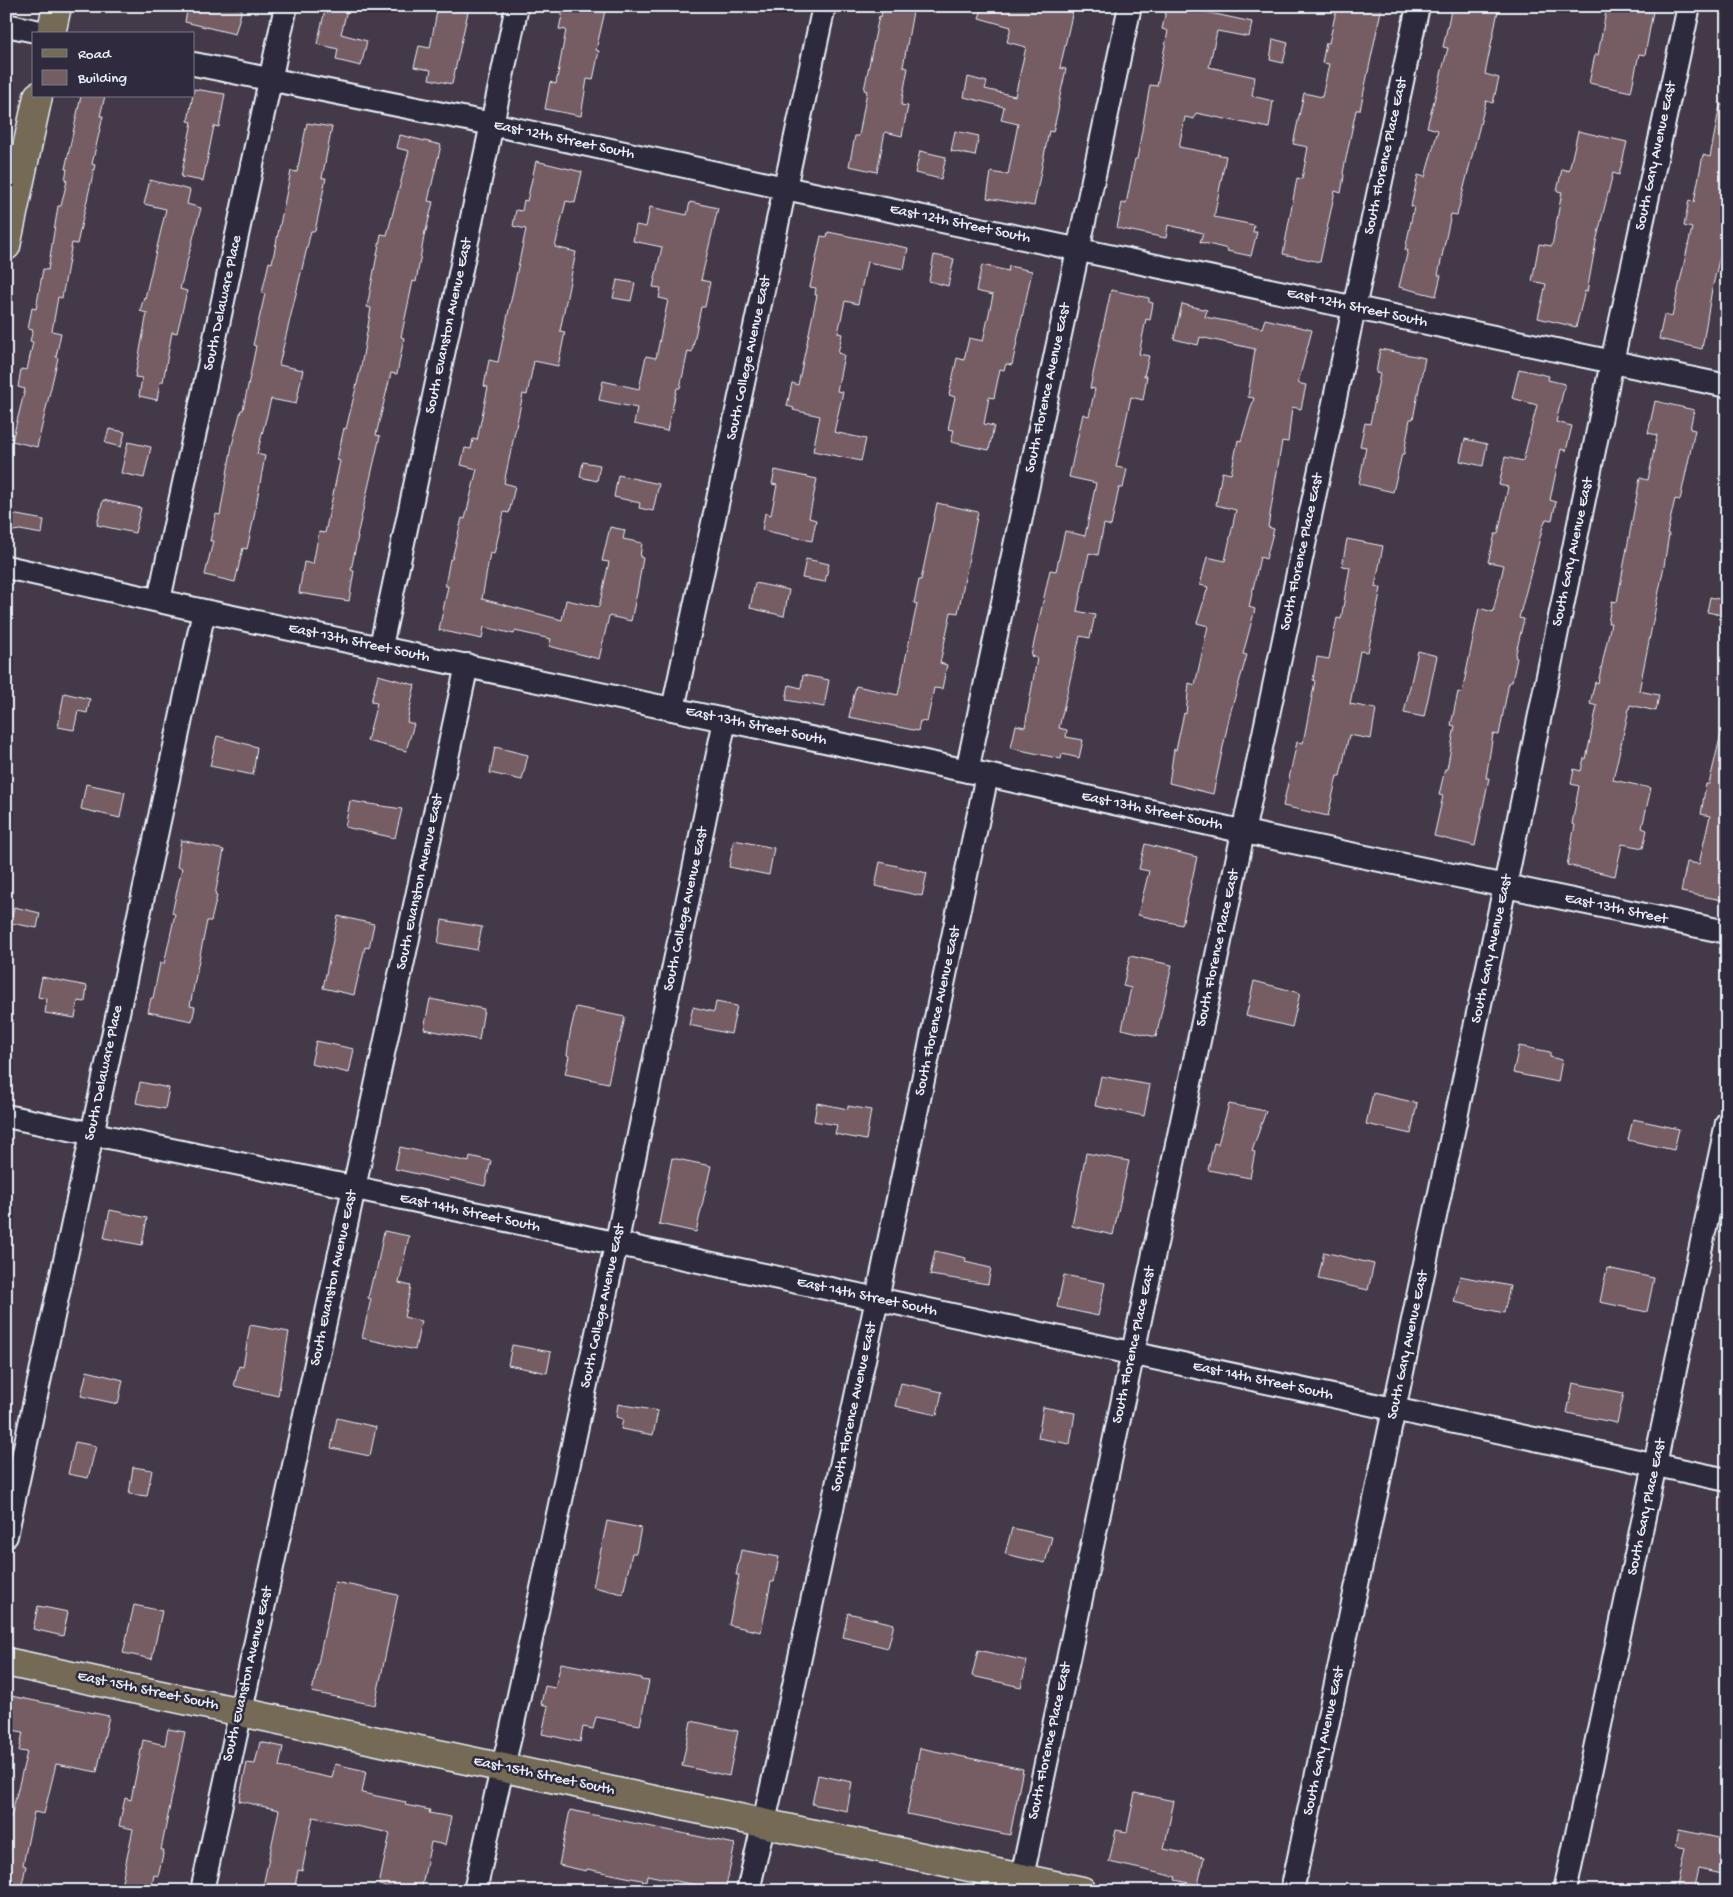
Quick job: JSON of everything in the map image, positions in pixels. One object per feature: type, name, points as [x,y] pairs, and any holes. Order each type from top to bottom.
[{"type":"main road","points":[[50,32],[57,6]]},
{"type":"main road","points":[[6,246],[38,98]]},
{"type":"main road","name":"East 15th Street South","points":[[6,1662],[763,1822],[1020,1884],[1082,1891]]},
{"type":"street","name":"South Delaware Place","points":[[159,600],[286,6]]},
{"type":"street","name":"South Evanston Avenue East","points":[[380,646],[517,6]]},
{"type":"street","name":"South College Avenue East","points":[[672,709],[824,6]]},
{"type":"street","name":"South Florence Avenue East","points":[[748,1891],[877,1299],[1078,249],[1130,6]]},
{"type":"street","name":"South Florence Place East","points":[[1020,1884],[1418,6]]},
{"type":"street","name":"South Gary Avenue East","points":[[1292,1891],[1505,886],[1612,362],[1689,6]]},
{"type":"street","points":[[6,25],[40,32]]},
{"type":"street","name":"East 12th Street South","points":[[195,64],[492,124],[785,188],[1727,386]]},
{"type":"street","name":"East 13th Street South","points":[[6,567],[204,611],[380,646],[1505,886]]},
{"type":"street","name":"South Delaware Place","points":[[6,1536],[204,611]]},
{"type":"street","name":"South Evanston Avenue East","points":[[202,1891],[467,665]]},
{"type":"street","name":"South College Avenue East","points":[[475,1891],[616,1244],[725,720]]},
{"type":"street","name":"East 13th Street","points":[[1505,886],[1727,932]]},
{"type":"street","name":"East 14th Street South","points":[[6,1116],[1727,1480]]},
{"type":"street","name":"South Gary Place East","points":[[1565,1891],[1727,1123]]},
{"type":"building","points":[[188,6],[229,6],[242,9],[235,34],[185,22]]},
{"type":"building","points":[[326,6],[348,6],[341,34],[367,41],[361,66],[336,60],[338,49],[317,44]]},
{"type":"building","points":[[438,6],[468,12],[452,84],[429,79],[431,70],[414,67],[419,46],[430,48]]},
{"type":"building","points":[[564,6],[585,6],[605,11],[596,50],[599,51],[593,80],[587,79],[581,116],[545,109],[550,82],[556,84],[566,30],[559,29]]},
{"type":"building","points":[[883,6],[914,6],[903,67],[908,68],[901,105],[908,106],[902,136],[885,132],[877,172],[849,166],[855,136],[859,136],[867,91],[864,90],[879,16],[881,17]]},
{"type":"building","points":[[983,6],[1074,6],[1060,68],[1066,69],[1059,106],[1053,132],[1049,131],[1034,206],[987,198],[991,172],[1008,175],[1018,124],[1001,120],[1004,107],[964,97],[968,77],[987,82],[985,89],[1015,96],[1026,47],[1007,42],[1011,27],[979,18]]},
{"type":"building","points":[[1167,6],[1178,6],[1252,22],[1249,37],[1217,31],[1209,67],[1255,77],[1252,96],[1273,101],[1269,128],[1196,113],[1194,119],[1185,117],[1179,147],[1226,156],[1214,217],[1254,225],[1253,232],[1257,232],[1251,256],[1227,251],[1228,249],[1200,242],[1203,233],[1168,225],[1166,238],[1117,228],[1122,203],[1126,204],[1135,159],[1137,159],[1150,85],[1157,86],[1168,31],[1162,29]]},
{"type":"building","points":[[1337,6],[1382,6],[1360,110],[1356,110],[1343,173],[1341,193],[1335,191],[1320,262],[1283,254],[1297,178],[1302,179],[1308,147],[1293,144],[1304,93],[1322,97],[1329,64],[1322,63],[1326,43],[1329,43]]},
{"type":"building","points":[[1452,6],[1499,6],[1485,74],[1499,78],[1493,103],[1486,101],[1457,215],[1451,214],[1438,275],[1441,275],[1436,296],[1399,287],[1408,250],[1405,250],[1414,207],[1411,206],[1418,175],[1425,177],[1438,130],[1427,127],[1448,48],[1443,47]]},
{"type":"building","points":[[1607,6],[1654,6],[1645,55],[1639,54],[1631,92],[1589,83],[1595,55],[1598,55]]},
{"type":"building","points":[[1273,39],[1288,43],[1283,63],[1270,60]]},
{"type":"building","points":[[195,89],[225,94],[219,127],[214,126],[203,181],[181,177],[192,122],[188,121],[192,98],[195,98]]},
{"type":"building","points":[[81,98],[104,98],[100,116],[103,116],[92,164],[95,165],[77,244],[72,243],[62,298],[58,297],[52,331],[61,333],[56,357],[58,358],[37,447],[12,441],[25,389],[18,387],[21,369],[27,370],[33,342],[30,341],[33,330],[28,329],[32,308],[36,309],[43,269],[48,270],[58,206],[61,206],[67,181],[65,180],[67,169],[65,169]]},
{"type":"building","points":[[1720,105],[1727,105],[1727,227],[1712,289],[1702,349],[1659,339],[1664,315],[1672,317],[1692,228],[1684,226],[1689,200],[1694,202],[1703,155],[1710,157]]},
{"type":"building","points":[[307,123],[332,127],[322,178],[326,178],[315,231],[311,231],[279,365],[303,370],[296,404],[271,399],[257,454],[265,456],[253,522],[247,549],[243,548],[235,582],[205,575],[213,541],[210,541],[216,514],[220,515],[232,445],[241,410],[243,410],[256,346],[253,345],[265,294],[262,293],[269,262],[272,263],[291,171],[297,172]]},
{"type":"building","points":[[955,131],[979,136],[975,156],[951,151]]},
{"type":"building","points":[[1578,131],[1627,142],[1619,175],[1613,173],[1596,242],[1587,292],[1585,291],[1576,327],[1538,318],[1546,284],[1532,281],[1539,244],[1552,246],[1562,192],[1557,191],[1562,169],[1569,171]]},
{"type":"building","points":[[400,135],[441,145],[428,201],[433,202],[425,231],[416,282],[413,281],[401,337],[404,338],[397,374],[391,373],[376,435],[380,436],[357,536],[351,570],[354,571],[349,601],[299,593],[304,562],[313,564],[319,532],[325,533],[340,461],[337,460],[361,367],[371,308],[367,307],[381,234],[387,235],[409,151],[397,148]]},
{"type":"building","points":[[920,151],[946,157],[941,179],[915,173]]},
{"type":"building","points":[[536,161],[582,172],[575,203],[566,201],[555,247],[576,252],[560,331],[565,332],[558,366],[534,361],[527,395],[523,394],[504,483],[515,486],[509,513],[504,512],[494,554],[490,553],[482,599],[562,620],[566,600],[599,607],[609,562],[602,561],[610,527],[625,530],[623,539],[642,543],[640,557],[643,558],[637,593],[631,621],[609,616],[599,659],[549,646],[551,639],[515,631],[514,634],[484,627],[482,639],[439,630],[448,586],[445,586],[450,559],[452,559],[462,518],[465,519],[477,469],[461,465],[465,448],[471,449],[473,439],[477,440],[488,387],[484,386],[489,360],[498,362],[526,229],[513,226],[516,210],[522,211],[524,200],[527,201]]},
{"type":"building","points":[[150,180],[190,190],[187,204],[201,208],[180,289],[187,291],[177,333],[172,332],[163,382],[160,382],[157,400],[139,396],[142,378],[135,377],[147,313],[140,311],[145,298],[166,209],[144,204]]},
{"type":"building","points":[[690,202],[718,208],[701,280],[710,282],[705,307],[701,307],[692,352],[688,351],[680,388],[677,388],[667,431],[634,424],[637,408],[599,400],[603,381],[639,389],[646,356],[656,358],[668,300],[659,298],[661,288],[653,287],[662,247],[633,241],[636,225],[646,227],[650,207],[687,215]]},
{"type":"building","points":[[828,232],[908,248],[904,269],[867,262],[858,304],[845,301],[838,333],[842,334],[838,353],[844,355],[837,391],[843,392],[834,432],[866,439],[861,461],[813,451],[820,416],[793,410],[794,408],[787,406],[792,383],[798,385],[817,295],[815,295],[816,288],[810,287],[821,236],[827,237]]},
{"type":"building","points":[[934,255],[954,259],[948,286],[929,281]]},
{"type":"building","points":[[982,265],[1008,271],[1009,266],[1032,271],[1012,365],[1006,364],[1004,370],[1000,369],[994,398],[989,397],[984,424],[994,426],[989,450],[951,442],[954,430],[948,429],[955,397],[949,395],[957,358],[964,360],[969,338],[983,341],[993,295],[976,291]]},
{"type":"building","points":[[617,280],[635,283],[631,301],[613,298]]},
{"type":"building","points":[[1111,290],[1149,298],[1149,302],[1153,303],[1150,320],[1146,319],[1139,354],[1149,356],[1144,376],[1147,376],[1143,400],[1131,397],[1116,467],[1127,469],[1123,488],[1119,488],[1111,526],[1104,524],[1098,555],[1089,553],[1077,611],[1095,615],[1090,638],[1080,636],[1059,728],[1067,730],[1066,737],[1083,740],[1079,758],[1062,754],[1061,759],[1011,748],[1016,725],[1025,727],[1037,658],[1031,656],[1050,570],[1056,571],[1065,531],[1085,536],[1096,483],[1069,477],[1083,414],[1089,416],[1095,389],[1090,388]]},
{"type":"building","points":[[1182,304],[1207,310],[1205,317],[1262,328],[1265,319],[1312,330],[1298,383],[1306,385],[1301,409],[1292,407],[1288,442],[1282,441],[1268,527],[1274,529],[1266,559],[1260,557],[1249,607],[1255,609],[1243,654],[1247,655],[1230,714],[1213,794],[1169,783],[1174,749],[1176,750],[1184,713],[1186,714],[1189,683],[1195,685],[1208,626],[1197,623],[1208,587],[1200,585],[1207,557],[1225,561],[1236,510],[1216,505],[1222,472],[1231,474],[1238,440],[1241,441],[1254,398],[1248,397],[1255,349],[1200,337],[1198,345],[1174,339]]},
{"type":"building","points":[[1380,349],[1425,358],[1413,419],[1410,419],[1404,454],[1402,454],[1393,492],[1359,484],[1366,447],[1360,446],[1365,423],[1370,424],[1380,374],[1376,373]]},
{"type":"building","points":[[1519,369],[1549,376],[1548,380],[1565,384],[1556,422],[1572,426],[1566,451],[1561,449],[1550,500],[1556,502],[1552,520],[1546,519],[1543,526],[1519,618],[1524,619],[1515,657],[1517,658],[1512,682],[1509,682],[1499,735],[1493,734],[1486,778],[1489,778],[1475,846],[1434,836],[1443,796],[1439,795],[1445,769],[1447,769],[1455,726],[1451,725],[1458,692],[1462,693],[1479,608],[1493,612],[1504,565],[1488,562],[1495,534],[1498,534],[1508,487],[1499,485],[1505,457],[1523,461],[1537,405],[1512,398]]},
{"type":"building","points":[[1655,401],[1694,410],[1690,429],[1695,430],[1680,500],[1675,499],[1667,534],[1669,534],[1664,566],[1639,691],[1659,695],[1656,711],[1630,705],[1613,780],[1651,788],[1642,828],[1647,830],[1643,848],[1622,844],[1615,876],[1567,865],[1575,825],[1572,824],[1579,786],[1571,784],[1574,769],[1581,771],[1584,758],[1586,759],[1597,706],[1590,704],[1595,682],[1598,683],[1611,623],[1608,623],[1612,601],[1617,602],[1640,478],[1648,480],[1657,435],[1648,433]]},
{"type":"building","points":[[109,429],[125,432],[121,447],[105,443]]},
{"type":"building","points":[[1465,439],[1487,444],[1483,466],[1460,461]]},
{"type":"building","points":[[128,442],[151,447],[144,478],[121,473]]},
{"type":"building","points":[[583,462],[600,465],[597,481],[580,477]]},
{"type":"building","points":[[775,470],[817,479],[809,518],[816,520],[812,541],[762,530],[765,513],[771,515],[777,485],[772,484]]},
{"type":"building","points":[[618,475],[659,484],[653,511],[639,508],[640,503],[614,497]]},
{"type":"building","points":[[103,500],[141,508],[135,533],[97,525]]},
{"type":"building","points":[[937,503],[978,512],[958,613],[951,612],[940,663],[947,665],[942,689],[934,688],[927,722],[920,721],[918,731],[849,717],[856,686],[898,695],[917,604],[914,603],[919,580],[921,580]]},
{"type":"building","points":[[6,513],[44,520],[42,534],[20,530],[6,532]]},
{"type":"building","points":[[1347,539],[1383,546],[1375,587],[1381,588],[1368,652],[1360,651],[1350,704],[1376,709],[1371,739],[1349,735],[1340,776],[1337,776],[1328,816],[1283,806],[1297,742],[1303,743],[1315,681],[1313,680],[1317,657],[1329,659],[1337,618],[1341,619],[1350,567],[1342,566]]},
{"type":"building","points":[[806,559],[829,564],[825,582],[802,578]]},
{"type":"building","points":[[755,583],[789,590],[784,616],[750,608]]},
{"type":"building","points":[[1710,597],[1727,601],[1727,616],[1707,612]]},
{"type":"building","points":[[1418,651],[1437,656],[1424,717],[1404,713]]},
{"type":"building","points":[[378,675],[415,685],[407,722],[414,724],[406,751],[367,741],[377,703],[371,702]]},
{"type":"building","points":[[803,675],[829,680],[824,707],[786,700],[789,685],[801,688]]},
{"type":"building","points":[[64,693],[90,699],[87,713],[78,711],[74,730],[58,727]]},
{"type":"building","points":[[1721,734],[1727,735],[1727,901],[1681,892],[1687,862],[1699,864],[1710,816],[1701,814],[1706,784],[1709,784]]},
{"type":"building","points":[[217,736],[257,747],[253,775],[210,766]]},
{"type":"building","points":[[495,747],[528,755],[522,780],[490,773]]},
{"type":"building","points":[[86,784],[125,792],[120,818],[81,809]]},
{"type":"building","points":[[350,801],[402,809],[395,838],[345,827]]},
{"type":"building","points":[[181,840],[224,850],[215,895],[217,896],[211,921],[207,921],[190,1006],[195,1007],[192,1021],[148,1012],[151,998],[153,998],[160,963],[164,964],[175,914],[172,913],[182,868],[177,867]]},
{"type":"building","points":[[734,840],[774,848],[769,875],[729,867]]},
{"type":"building","points":[[1145,844],[1197,857],[1182,925],[1138,915],[1149,871],[1139,869]]},
{"type":"building","points":[[880,862],[927,873],[922,896],[875,886]]},
{"type":"building","points":[[14,907],[40,913],[37,928],[11,923]]},
{"type":"building","points":[[338,916],[374,924],[369,948],[365,947],[354,995],[323,988]]},
{"type":"building","points":[[442,920],[482,927],[477,950],[438,943]]},
{"type":"building","points":[[1130,956],[1172,965],[1156,1037],[1122,1029],[1131,988],[1123,986]]},
{"type":"building","points":[[42,977],[87,986],[85,1002],[78,1001],[75,1018],[45,1013],[47,999],[38,997]]},
{"type":"building","points":[[1254,981],[1300,993],[1292,1027],[1246,1016]]},
{"type":"building","points":[[430,999],[484,1009],[479,1040],[424,1029]]},
{"type":"building","points":[[716,1002],[737,1006],[731,1034],[689,1025],[693,1007],[714,1012]]},
{"type":"building","points":[[576,1007],[625,1017],[608,1083],[565,1074],[569,1056],[567,1055],[570,1033]]},
{"type":"building","points":[[316,1041],[354,1049],[349,1073],[311,1064]]},
{"type":"building","points":[[1519,1046],[1550,1052],[1550,1057],[1562,1060],[1558,1082],[1513,1073]]},
{"type":"building","points":[[1101,1076],[1150,1085],[1144,1116],[1095,1106]]},
{"type":"building","points":[[140,1082],[169,1088],[165,1109],[136,1103]]},
{"type":"building","points":[[1373,1093],[1417,1103],[1411,1134],[1366,1124]]},
{"type":"building","points":[[817,1103],[848,1109],[848,1106],[871,1110],[866,1140],[835,1134],[837,1125],[814,1121]]},
{"type":"building","points":[[1229,1104],[1266,1111],[1252,1151],[1255,1152],[1250,1178],[1208,1170],[1214,1143],[1218,1144]]},
{"type":"building","points":[[1633,1119],[1679,1129],[1674,1150],[1628,1140]]},
{"type":"building","points":[[400,1147],[469,1162],[470,1156],[491,1161],[485,1186],[450,1178],[449,1181],[395,1169]]},
{"type":"building","points":[[1086,1153],[1129,1161],[1113,1235],[1072,1226]]},
{"type":"building","points":[[672,1158],[711,1166],[696,1232],[659,1224]]},
{"type":"building","points":[[110,1210],[147,1218],[142,1245],[104,1238]]},
{"type":"building","points":[[384,1231],[409,1236],[399,1283],[411,1286],[404,1317],[421,1321],[415,1350],[362,1338],[371,1299],[368,1298],[373,1277],[375,1278]]},
{"type":"building","points":[[935,1251],[966,1258],[965,1262],[991,1268],[988,1284],[930,1275]]},
{"type":"building","points":[[1324,1252],[1374,1264],[1368,1290],[1318,1279]]},
{"type":"building","points":[[1607,1268],[1654,1278],[1647,1312],[1600,1302]]},
{"type":"building","points":[[1064,1275],[1105,1283],[1098,1316],[1057,1307]]},
{"type":"building","points":[[1460,1276],[1510,1286],[1504,1313],[1454,1302]]},
{"type":"building","points":[[250,1325],[289,1332],[278,1396],[234,1386],[239,1366],[243,1367]]},
{"type":"building","points":[[512,1345],[551,1352],[547,1373],[508,1365]]},
{"type":"building","points":[[87,1371],[123,1380],[118,1404],[81,1396]]},
{"type":"building","points":[[901,1383],[942,1392],[937,1415],[895,1406]]},
{"type":"building","points":[[1573,1383],[1624,1393],[1617,1423],[1567,1413]]},
{"type":"building","points":[[618,1404],[658,1411],[653,1435],[621,1429],[623,1419],[616,1417]]},
{"type":"building","points":[[1043,1407],[1075,1413],[1070,1444],[1038,1438]]},
{"type":"building","points":[[337,1418],[376,1427],[370,1456],[331,1448]]},
{"type":"building","points":[[75,1442],[96,1446],[88,1478],[68,1474]]},
{"type":"building","points":[[133,1467],[152,1470],[147,1496],[129,1494]]},
{"type":"building","points":[[607,1521],[641,1528],[636,1553],[632,1553],[623,1594],[593,1587]]},
{"type":"building","points":[[1012,1528],[1052,1537],[1045,1563],[1005,1554]]},
{"type":"building","points":[[741,1550],[779,1557],[774,1582],[771,1582],[761,1632],[729,1625],[739,1575],[736,1575]]},
{"type":"building","points":[[335,1582],[398,1595],[375,1705],[312,1692]]},
{"type":"building","points":[[134,1605],[162,1611],[152,1659],[123,1653]]},
{"type":"building","points":[[38,1606],[68,1612],[63,1636],[33,1629]]},
{"type":"building","points":[[848,1613],[894,1624],[888,1648],[843,1637]]},
{"type":"building","points":[[978,1650],[1027,1661],[1021,1687],[972,1676]]},
{"type":"building","points":[[561,1663],[642,1678],[641,1680],[649,1681],[640,1725],[596,1717],[593,1729],[583,1727],[580,1742],[542,1734],[548,1706],[541,1704],[545,1686],[555,1688]]},
{"type":"building","points":[[6,1695],[109,1716],[97,1772],[56,1764],[44,1814],[34,1812],[23,1865],[26,1866],[21,1889],[6,1886],[6,1816],[11,1817],[27,1752],[19,1751],[23,1732],[6,1729]]},
{"type":"building","points":[[691,1721],[738,1731],[729,1776],[682,1766]]},
{"type":"building","points":[[168,1729],[185,1732],[161,1850],[164,1850],[158,1876],[154,1875],[151,1891],[120,1891],[133,1829],[119,1826],[125,1798],[131,1800],[143,1740],[165,1745]]},
{"type":"building","points":[[260,1742],[283,1747],[279,1767],[332,1778],[335,1764],[366,1771],[362,1793],[406,1802],[405,1805],[430,1810],[429,1813],[451,1817],[445,1845],[431,1842],[421,1891],[408,1891],[379,1885],[390,1833],[313,1817],[302,1871],[298,1870],[294,1891],[262,1891],[279,1810],[239,1801],[247,1763],[255,1764]]},
{"type":"building","points":[[920,1748],[1023,1769],[1010,1835],[907,1814]]},
{"type":"building","points":[[818,1775],[852,1782],[847,1811],[812,1804]]},
{"type":"building","points":[[1135,1793],[1174,1801],[1164,1849],[1204,1857],[1198,1885],[1175,1880],[1176,1877],[1109,1862],[1116,1830],[1127,1832]]},
{"type":"building","points":[[570,1810],[735,1844],[725,1891],[647,1875],[646,1881],[559,1865]]},
{"type":"building","points":[[1678,1830],[1724,1839],[1723,1841],[1727,1842],[1727,1875],[1699,1869],[1694,1891],[1677,1887],[1685,1848],[1675,1846]]}]
